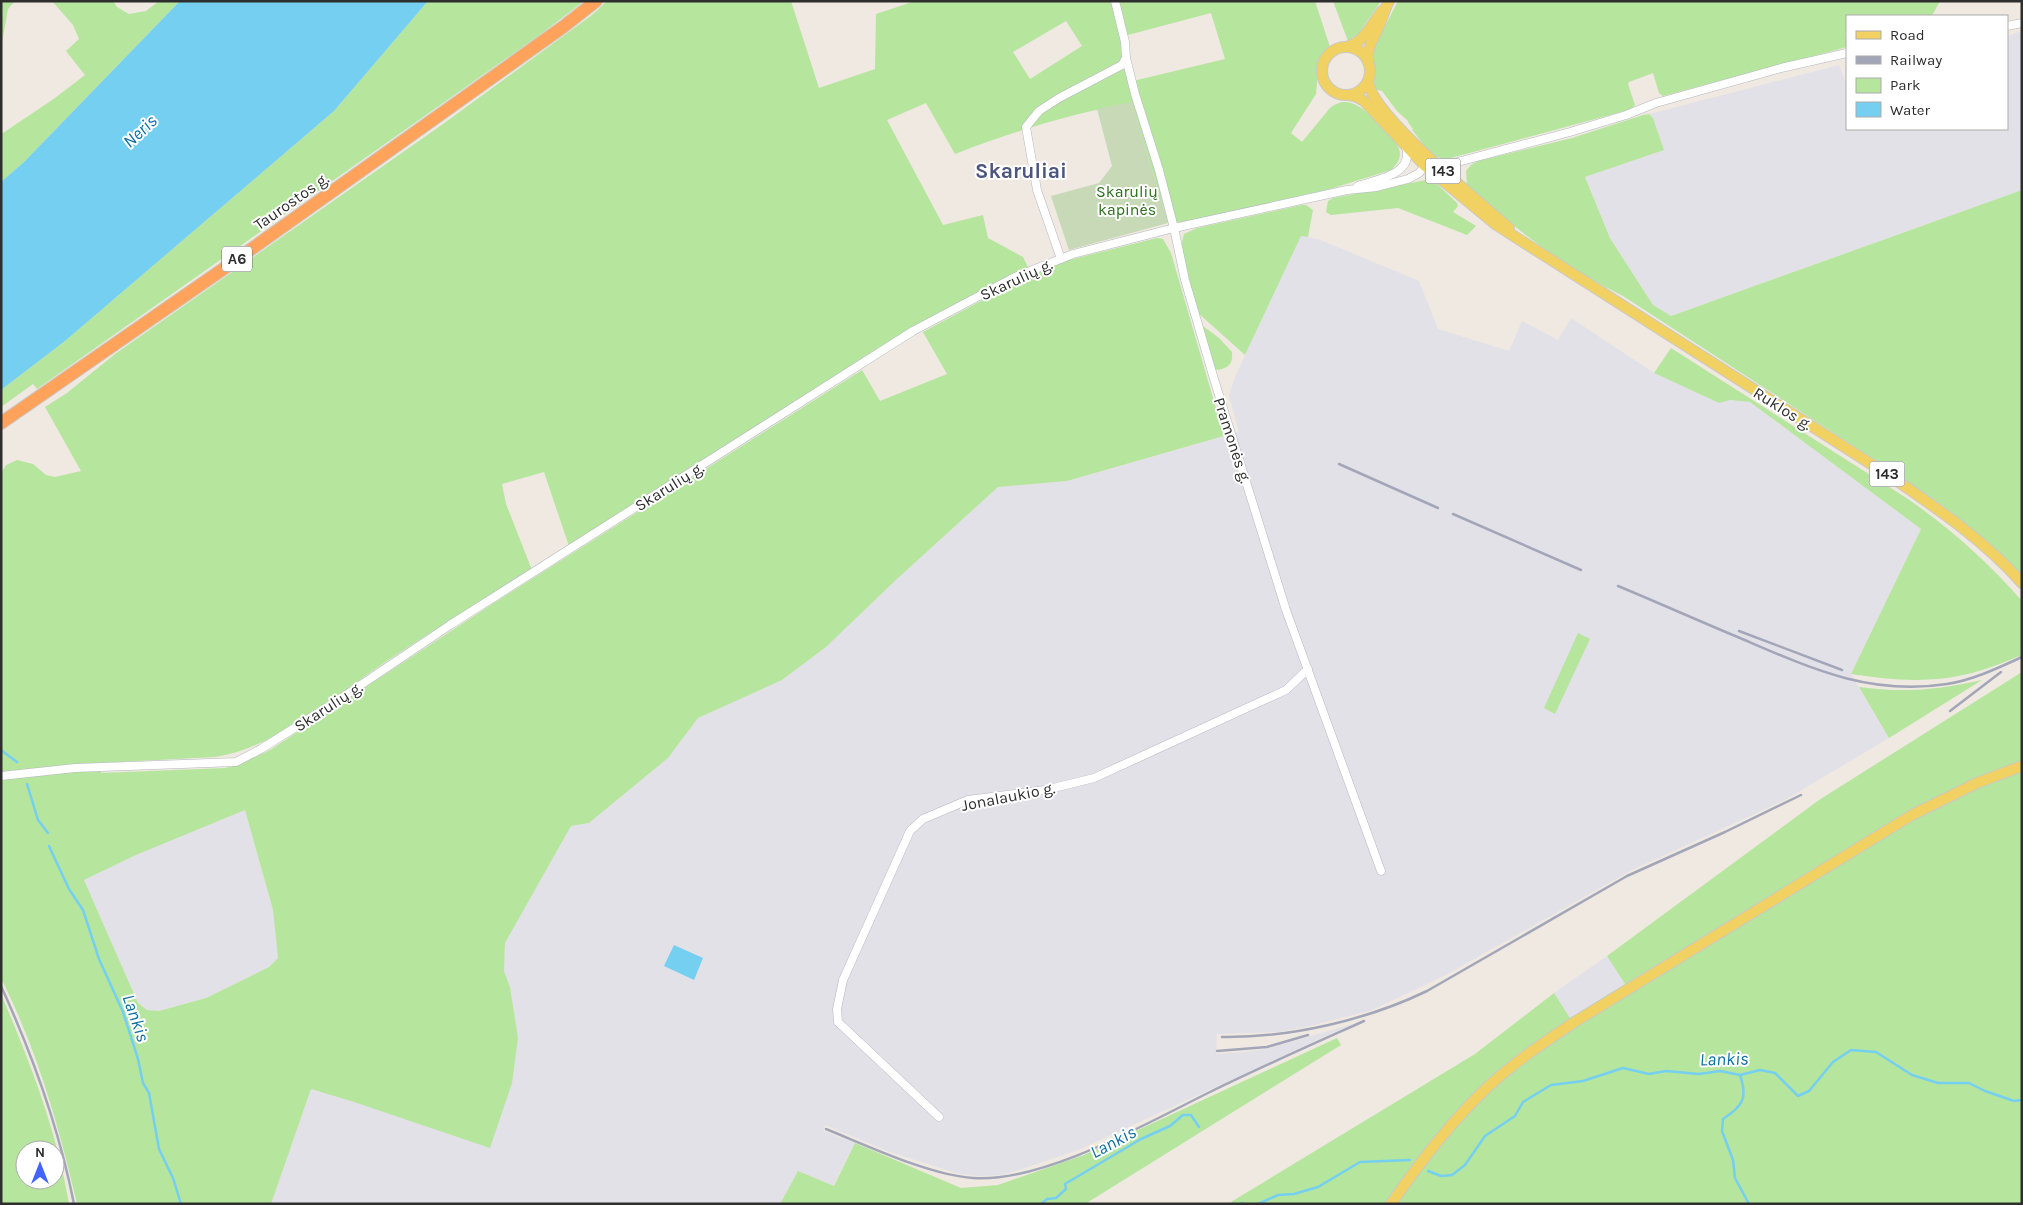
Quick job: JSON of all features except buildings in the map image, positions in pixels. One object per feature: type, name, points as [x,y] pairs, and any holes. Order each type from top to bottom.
[{"type":"highway","name":"Taurostos g.","points":[[1,423],[229,265],[563,27],[596,1]]},
{"type":"main road","name":"143","points":[[1388,3],[1360,41],[1354,46],[1340,48],[1328,55],[1324,60],[1323,80],[1336,94],[1349,95],[1364,101],[1425,166],[1494,224],[1533,248]]},
{"type":"main road","name":"143","points":[[1388,3],[1367,54],[1370,71],[1368,81],[1372,95],[1438,167],[1533,248]]},
{"type":"main road","points":[[1346,47],[1359,51],[1368,62]]},
{"type":"main road","points":[[1349,95],[1360,91],[1368,81]]},
{"type":"main road","name":"Ruklos g.","points":[[1533,248],[1893,478],[1966,531],[2022,583]]},
{"type":"main road","points":[[1391,1204],[1430,1148],[1471,1103],[1492,1083],[1573,1022],[1912,815],[1976,783],[2022,766]]},
{"type":"street","name":"Pramonės g.","points":[[1115,1],[1125,42],[1126,58],[1174,228],[1185,280],[1207,357],[1286,610],[1381,871]]},
{"type":"street","points":[[2008,26],[2022,23]]},
{"type":"street","points":[[1438,167],[1626,116],[1656,103],[1694,92],[1781,68],[1846,53]]},
{"type":"street","points":[[1061,259],[1037,190],[1026,128],[1039,111],[1059,98],[1122,65],[1126,58]]},
{"type":"street","name":"Skarulių g.","points":[[1347,190],[1397,172],[1403,168],[1407,162],[1408,154],[1406,147]]},
{"type":"street","points":[[1425,153],[1425,166]]},
{"type":"street","name":"Skarulių g.","points":[[1,776],[75,768],[236,762],[261,749],[326,708],[450,625],[913,331],[1015,277],[1073,254],[1174,228],[1347,190],[1377,187],[1408,179],[1419,173],[1425,166]]},
{"type":"street","name":"Jonalaukio g.","points":[[938,1117],[838,1022],[837,1009],[843,980],[910,831],[923,819],[968,800],[1045,790],[1094,778],[1286,690],[1308,669]]},
{"type":"shaded area","points":[[2022,31],[2022,190],[1670,316],[1653,305],[1610,237],[1585,177],[1664,150],[1653,118],[1649,114],[1839,65],[1846,82],[1846,130],[2008,130],[2008,36]]},
{"type":"shaded area","points":[[1301,236],[1318,239],[1419,281],[1438,329],[1509,351],[1522,321],[1558,340],[1571,318],[1654,373],[1719,403],[1730,400],[1750,402],[1921,529],[1851,674],[1889,738],[1783,801],[1630,871],[1446,975],[1372,1010],[1279,1032],[1217,1034],[1216,1054],[1267,1049],[1352,1024],[1081,1149],[1002,1175],[977,1176],[956,1173],[890,1152],[825,1125],[823,1131],[855,1143],[833,1186],[798,1171],[780,1204],[271,1204],[311,1089],[354,1102],[510,987],[504,971],[505,943],[571,826],[589,823],[668,758],[698,718],[782,680],[826,647],[998,487],[1067,481],[1239,432],[1229,396],[1234,379]]},
{"type":"shaded area","points":[[245,810],[273,910],[278,958],[269,967],[206,998],[159,1011],[147,1010],[138,1003],[84,880],[136,855]]},
{"type":"shaded area","points":[[1607,956],[1625,984],[1570,1019],[1554,993]]},
{"type":"green space","points":[[1,1],[15,1],[8,9],[1,48]]},
{"type":"green space","points":[[52,1],[113,1],[117,7],[129,14],[146,11],[159,1],[180,1],[24,162],[1,182],[1,131],[3,133],[85,75],[66,51],[79,39],[73,25]]},
{"type":"green space","points":[[428,1],[584,1],[541,34],[37,389],[33,384],[1,407],[1,390],[65,341],[334,111]]},
{"type":"green space","points":[[607,1],[791,1],[819,88],[875,69],[876,14],[915,1],[1315,1],[1330,47],[1319,60],[1316,94],[1291,133],[1302,142],[1330,108],[1338,103],[1353,103],[1367,112],[1393,139],[1398,146],[1400,155],[1397,163],[1391,170],[1330,189],[1185,222],[1168,223],[1132,103],[1042,124],[955,154],[926,103],[887,120],[943,225],[983,215],[988,238],[1023,257],[1028,267],[988,288],[570,549],[544,472],[502,484],[506,504],[532,570],[408,647],[306,717],[260,743],[237,752],[215,757],[99,763],[101,773],[225,768],[241,764],[270,750],[486,608],[862,370],[880,401],[947,374],[923,332],[1003,289],[1061,262],[1157,238],[1163,239],[1171,253],[1224,436],[1067,481],[998,487],[826,647],[782,680],[698,718],[668,758],[589,823],[571,826],[505,943],[504,971],[510,987],[518,1038],[512,1083],[490,1148],[311,1089],[271,1204],[77,1204],[65,1154],[65,1140],[61,1140],[26,1033],[1,978],[1,473],[6,465],[17,460],[33,464],[46,475],[55,477],[81,471],[45,407],[67,393],[115,354],[443,124],[592,15]],"holes":[[[1211,13],[1225,59],[1133,81],[1124,36]],[[1066,21],[1082,46],[1030,79],[1013,52]],[[245,810],[273,910],[278,958],[269,967],[206,998],[159,1011],[147,1010],[138,1003],[84,880],[136,855]]]},
{"type":"green space","points":[[1333,1],[1381,1],[1359,33],[1348,41]]},
{"type":"green space","points":[[1398,1],[1940,1],[1932,15],[1846,15],[1846,47],[1663,96],[1659,93],[1653,73],[1629,82],[1635,105],[1632,109],[1447,159],[1431,153],[1412,130],[1408,121],[1397,111],[1382,91],[1375,89],[1373,66],[1376,44]]},
{"type":"green space","name":"Skarulių kapinės","points":[[1132,102],[1168,223],[1069,250],[1051,196],[1099,183],[1112,166],[1097,109]]},
{"type":"green space","points":[[1649,114],[1653,118],[1664,150],[1585,177],[1610,238],[1653,305],[1671,316],[2022,190],[2022,576],[1983,538],[1942,505],[1623,296],[1561,260],[1522,232],[1467,186],[1466,171],[1472,164],[1478,161],[1572,138]]},
{"type":"green space","points":[[1426,180],[1437,184],[1457,203],[1458,206],[1453,212],[1476,226],[1467,235],[1398,208],[1331,215],[1326,212],[1328,201],[1333,198]]},
{"type":"green space","points":[[1306,205],[1313,210],[1308,237],[1301,236],[1245,355],[1197,312],[1181,246],[1184,234],[1197,228]]},
{"type":"green space","points":[[1203,326],[1219,338],[1232,352],[1232,360],[1227,367],[1217,370],[1214,367]]},
{"type":"green space","points":[[1671,348],[1908,499],[1968,547],[2022,601],[2022,655],[1982,670],[1950,678],[1900,680],[1851,674],[1921,529],[1750,402],[1730,400],[1719,403],[1654,373]]},
{"type":"green space","points":[[1578,633],[1590,639],[1555,714],[1544,708]]},
{"type":"green space","points":[[2022,672],[2022,1204],[1233,1204],[1231,1202],[1475,1054],[1554,993],[1570,1018],[1625,984],[1607,956],[1819,800]]},
{"type":"green space","points":[[1982,680],[1889,738],[1859,687],[1906,690],[1951,686]]},
{"type":"green space","points":[[1,994],[22,1045],[54,1140],[15,1140],[15,1190],[65,1190],[65,1182],[69,1204],[1,1204]]},
{"type":"green space","points":[[1337,1038],[1341,1045],[1085,1204],[780,1204],[798,1171],[834,1186],[855,1143],[961,1188],[998,1185],[1084,1155]]},
{"type":"water","name":"Neris","points":[[180,1],[428,1],[334,111],[65,341],[1,390],[1,182],[24,162]]},
{"type":"water","points":[[674,945],[703,958],[694,980],[664,966]]},
{"type":"waterway","name":"Lankis","points":[[1,750],[17,762]]},
{"type":"waterway","name":"Lankis","points":[[27,784],[38,820],[48,833]]},
{"type":"waterway","name":"Lankis","points":[[49,846],[69,889],[83,910],[99,959],[123,1012],[138,1059],[143,1083],[149,1093],[159,1149],[173,1178],[181,1204]]},
{"type":"waterway","name":"Lankis","points":[[1428,1171],[1441,1176],[1452,1175],[1465,1165],[1485,1136],[1515,1116],[1523,1102],[1551,1085],[1583,1081],[1623,1068],[1649,1074],[1666,1071],[1699,1074],[1720,1071],[1740,1075],[1760,1070],[1775,1073],[1798,1096],[1809,1091],[1833,1062],[1851,1050],[1876,1052],[1912,1075],[1938,1083],[1969,1083],[2014,1101],[2022,1100]]},
{"type":"waterway","points":[[1740,1075],[1744,1090],[1742,1101],[1735,1110],[1723,1119],[1722,1131],[1733,1160],[1735,1178],[1749,1204]]},
{"type":"waterway","name":"Lankis","points":[[1041,1204],[1047,1199],[1056,1198],[1066,1189],[1065,1184],[1141,1139],[1170,1126],[1183,1115],[1191,1115],[1199,1127]]},
{"type":"waterway","name":"Lankis","points":[[1258,1204],[1278,1195],[1294,1194],[1318,1187],[1360,1162],[1410,1160]]},
{"type":"railway","points":[[1339,464],[1438,508]]},
{"type":"railway","points":[[1453,514],[1581,570]]},
{"type":"railway","points":[[1618,586],[1791,660],[1840,677],[1866,683],[1919,687],[1947,684],[1976,677],[2022,657]]},
{"type":"railway","points":[[1739,631],[1842,670]]},
{"type":"railway","points":[[1950,711],[2001,672]]},
{"type":"railway","points":[[1222,1037],[1301,1031],[1354,1019],[1404,1001],[1427,991],[1627,876],[1801,795]]},
{"type":"railway","points":[[1,986],[24,1039],[44,1093],[61,1148],[74,1204]]},
{"type":"railway","points":[[826,1129],[918,1166],[956,1176],[973,1178],[1001,1177],[1031,1171],[1062,1161],[1126,1134],[1210,1092],[1364,1021]]},
{"type":"railway","points":[[1217,1051],[1267,1047],[1308,1035]]},
{"type":"district","name":"Skaruliai","points":[[1021,171]]}]
